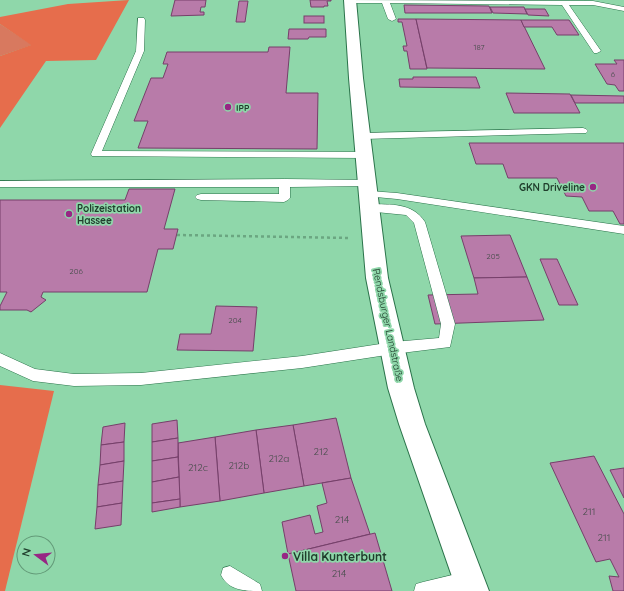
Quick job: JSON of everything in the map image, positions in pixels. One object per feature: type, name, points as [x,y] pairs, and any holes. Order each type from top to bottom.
[{"type":"street","name":"Rendsburger Landstraße","points":[[350,1],[356,78],[377,278],[401,388],[412,424],[471,586]]},
{"type":"lane","points":[[350,1],[593,3],[624,9]]},
{"type":"lane","points":[[385,2],[392,19]]},
{"type":"lane","points":[[564,3],[597,51]]},
{"type":"lane","points":[[141,20],[140,51],[96,154],[364,145],[584,131]]},
{"type":"lane","points":[[201,197],[284,198],[285,182]]},
{"type":"lane","points":[[0,184],[285,182],[369,195],[405,197],[624,230]]},
{"type":"lane","points":[[0,360],[33,374],[74,380],[142,378],[302,362],[393,348],[445,343],[448,324],[419,222],[410,212],[397,209],[369,195]]},
{"type":"lane","points":[[230,575],[253,591]]},
{"type":"lane","points":[[423,591],[471,586]]},
{"type":"path","points":[[177,235],[374,239]]},
{"type":"shaded area","points":[[129,0],[96,60],[46,61],[0,128],[0,56],[31,45],[0,24],[0,17],[68,4]]},
{"type":"shaded area","points":[[0,24],[32,45],[0,56]]},
{"type":"shaded area","points":[[0,385],[54,391],[19,535],[16,535],[16,546],[5,591],[0,591]]},
{"type":"building","points":[[175,0],[206,0],[205,7],[201,7],[200,12],[204,12],[204,15],[171,16]]},
{"type":"building","points":[[310,0],[331,1],[327,1],[328,6],[311,7]]},
{"type":"building","points":[[239,1],[248,1],[245,22],[236,22]]},
{"type":"building","points":[[404,5],[489,6],[492,13],[405,13]]},
{"type":"building","points":[[490,7],[524,7],[527,14],[493,13]]},
{"type":"building","points":[[525,9],[545,9],[549,16],[528,15]]},
{"type":"building","points":[[304,16],[324,16],[324,23],[304,23]]},
{"type":"building","points":[[398,19],[416,19],[427,69],[410,69],[407,51],[404,51],[403,46],[407,46],[402,22],[398,22]]},
{"type":"building","points":[[416,19],[521,20],[545,69],[427,68]]},
{"type":"building","points":[[521,20],[569,20],[579,35],[557,35],[552,27],[524,27]]},
{"type":"building","points":[[289,29],[326,29],[326,37],[288,39]]},
{"type":"building","name":"IPP","points":[[269,47],[290,47],[286,93],[318,93],[317,149],[138,148],[148,121],[134,121],[151,78],[163,78],[168,64],[163,64],[167,52],[268,52]]},
{"type":"building","points":[[614,60],[624,60],[624,91],[619,91],[615,85],[607,84],[595,64],[617,64]]},
{"type":"building","points":[[413,77],[476,77],[480,88],[400,87],[399,79],[413,79]]},
{"type":"building","points":[[506,93],[570,94],[580,113],[514,113]]},
{"type":"building","points":[[571,95],[624,96],[624,103],[575,103]]},
{"type":"building","name":"GKN Driveline","points":[[469,143],[624,143],[624,224],[620,224],[613,211],[589,211],[582,197],[566,196],[557,178],[508,178],[503,164],[476,164]]},
{"type":"building","points":[[129,189],[175,189],[164,229],[178,229],[173,249],[158,249],[147,292],[43,292],[41,297],[46,300],[31,312],[27,310],[0,310],[0,306],[7,292],[0,292],[0,200],[125,200]]},
{"type":"building","points":[[510,235],[527,277],[474,278],[461,236]]},
{"type":"building","points":[[540,259],[557,259],[578,305],[559,305]]},
{"type":"building","points":[[527,277],[544,320],[435,324],[428,295],[478,294],[474,278]]},
{"type":"building","points":[[216,306],[257,307],[253,351],[177,350],[180,334],[211,334]]},
{"type":"building","points":[[336,418],[351,478],[304,486],[293,425]]},
{"type":"building","points":[[177,420],[178,438],[152,442],[152,424]]},
{"type":"building","points":[[125,423],[124,442],[101,445],[103,427]]},
{"type":"building","points":[[293,425],[304,486],[264,493],[256,430]]},
{"type":"building","points":[[256,430],[264,493],[220,501],[215,437]]},
{"type":"building","points":[[215,437],[220,501],[180,507],[178,443]]},
{"type":"building","points":[[178,438],[178,457],[152,461],[152,442]]},
{"type":"building","points":[[124,442],[124,461],[100,465],[101,445]]},
{"type":"building","points":[[594,456],[624,514],[624,591],[613,591],[609,576],[619,577],[610,559],[596,562],[550,463]]},
{"type":"building","points":[[178,457],[179,477],[152,482],[152,461]]},
{"type":"building","points":[[124,461],[123,481],[98,485],[100,465]]},
{"type":"building","points":[[624,468],[624,498],[610,470]]},
{"type":"building","points":[[179,477],[180,499],[152,503],[152,482]]},
{"type":"building","points":[[351,478],[370,534],[288,554],[282,522],[310,515],[315,534],[323,532],[317,506],[327,503],[322,483]]},
{"type":"building","points":[[123,481],[122,503],[97,507],[98,485]]},
{"type":"building","points":[[180,499],[180,507],[152,512],[152,503]]},
{"type":"building","points":[[122,503],[121,525],[95,529],[97,507]]},
{"type":"building","points":[[375,533],[392,591],[296,591],[288,554]]},
{"type":"place","name":"IPP","points":[[228,107]]},
{"type":"place","name":"GKN Driveline","points":[[593,187]]},
{"type":"place","name":"Polizeistation Hassee","points":[[69,214]]},
{"type":"place","name":"Villa Kunterbunt","points":[[285,556]]}]
